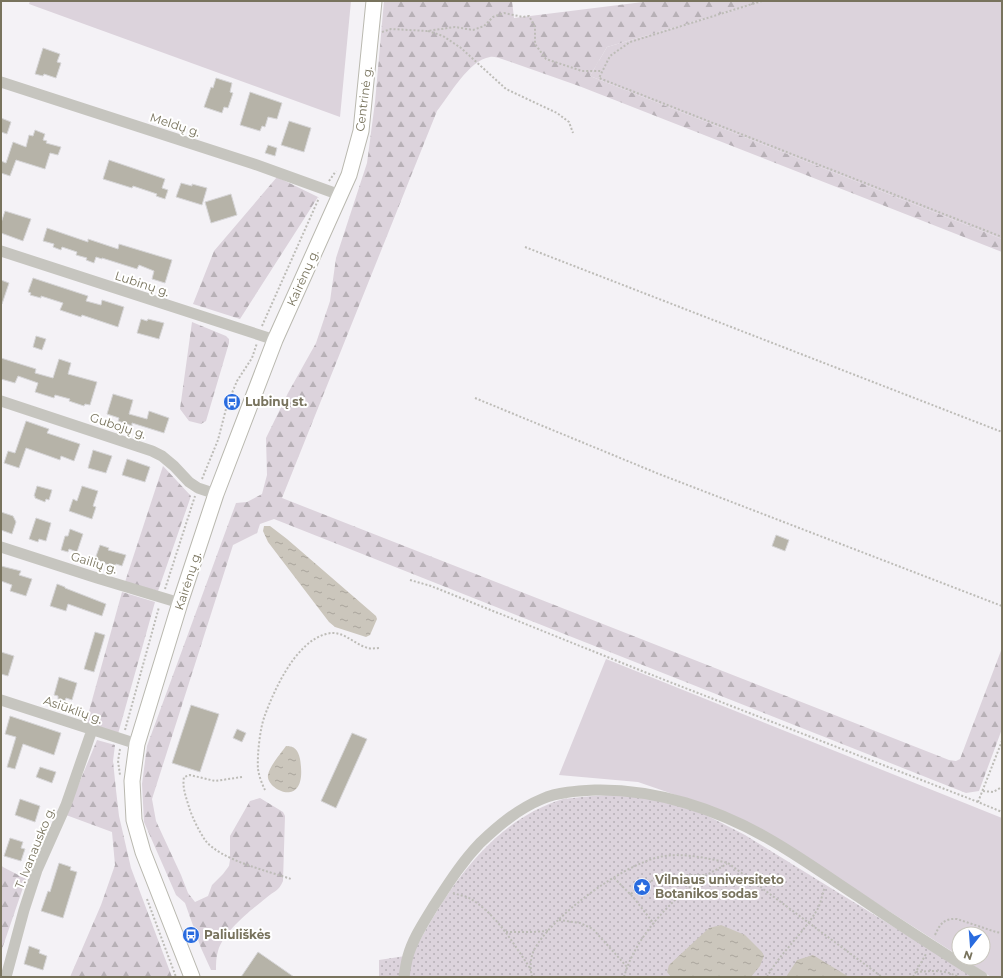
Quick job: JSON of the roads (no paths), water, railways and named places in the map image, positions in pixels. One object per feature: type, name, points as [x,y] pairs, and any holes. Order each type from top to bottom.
[{"type":"main road","name":"Centrinė g.","points":[[340,195],[349,175],[360,131],[374,1]]},
{"type":"main road","name":"Kairėnų g.","points":[[192,977],[135,827],[132,809],[132,781],[137,744],[180,603],[216,494],[275,340],[340,195]]},
{"type":"street","name":"Meldų g.","points":[[1,82],[254,164],[340,195]]},
{"type":"street","name":"Lubinų g.","points":[[1,251],[275,340]]},
{"type":"street","name":"Gubojų g.","points":[[1,401],[152,451],[162,456],[174,466],[189,482],[198,488],[216,494]]},
{"type":"street","name":"Gailių g.","points":[[1,547],[180,603]]},
{"type":"street","name":"Asiūklių g.","points":[[1,700],[137,744]]},
{"type":"street","name":"T. Ivanausko g.","points":[[6,977],[24,910],[37,870],[66,805],[92,730]]},
{"type":"street","points":[[404,977],[408,955],[420,928],[457,869],[497,826],[517,812],[543,798],[563,793],[588,790],[612,790],[643,793],[674,799],[717,814],[768,838],[930,945],[982,977]]},
{"type":"water","points":[[264,526],[270,526],[287,539],[376,616],[377,619],[370,635],[366,637],[335,627],[329,622],[268,542],[263,531]]},
{"type":"water","points":[[286,746],[296,749],[300,759],[301,775],[298,786],[293,791],[286,792],[273,786],[269,781],[268,775],[273,764]]},
{"type":"water","points":[[721,925],[745,935],[762,952],[764,956],[760,966],[751,977],[671,977],[667,972],[669,965],[709,928]]},
{"type":"water","points":[[813,955],[849,977],[786,977],[797,960]]},
{"type":"place","name":"Lubinų st.","points":[[232,402]]},
{"type":"place","name":"Vilniaus universiteto Botanikos sodas","points":[[642,887]]},
{"type":"place","name":"Paliuliškės","points":[[191,935]]}]
